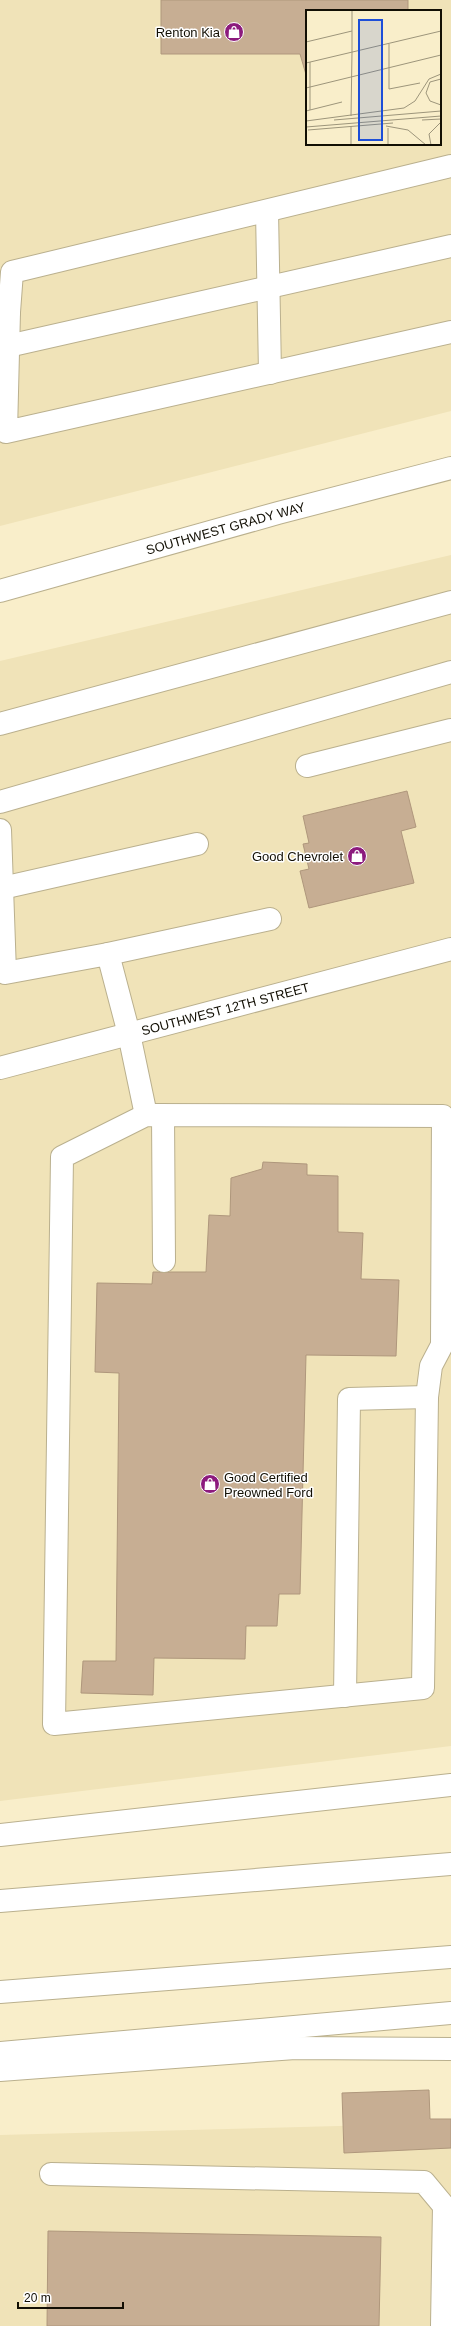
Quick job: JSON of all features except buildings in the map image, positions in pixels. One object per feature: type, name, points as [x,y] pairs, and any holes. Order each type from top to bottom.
[{"type":"main road","points":[[451,166],[12,272],[4,312],[8,346],[6,432],[451,332]]},
{"type":"main road","points":[[267,210],[270,287],[270,373]]},
{"type":"main road","points":[[8,346],[451,246]]},
{"type":"main road","name":"SOUTHWEST GRADY WAY","points":[[0,591],[278,513],[451,468]]},
{"type":"main road","points":[[0,724],[451,602]]},
{"type":"main road","points":[[0,802],[451,672]]},
{"type":"main road","points":[[307,766],[451,730]]},
{"type":"main road","points":[[0,830],[5,973],[108,954],[270,919]]},
{"type":"main road","points":[[2,888],[196,844]]},
{"type":"main road","name":"SOUTHWEST 12TH STREET","points":[[0,1068],[451,949]]},
{"type":"main road","points":[[108,954],[129,1034],[154,1115],[164,1260]]},
{"type":"main road","points":[[154,1115],[443,1116],[442,1345],[441,1365],[427,1397],[423,1688],[54,1724],[62,1157],[154,1115]]},
{"type":"main road","points":[[345,1696],[349,1398],[427,1397]]},
{"type":"main road","points":[[0,1835],[451,1785]]},
{"type":"main road","points":[[0,1901],[451,1864]]},
{"type":"main road","points":[[0,1992],[451,1957]]},
{"type":"main road","points":[[0,2053],[451,2013]]},
{"type":"main road","points":[[0,2070],[295,2048],[451,2049]]},
{"type":"main road","points":[[51,2174],[424,2182],[448,2204],[442,2326]]},
{"type":"shaded area","points":[[0,0],[451,0],[451,411],[0,526]]},
{"type":"shaded area","points":[[451,555],[451,1746],[0,1801],[0,661]]},
{"type":"shaded area","points":[[451,2123],[451,2326],[0,2326],[0,2135]]},
{"type":"place","name":"Renton Kia","points":[[234,32]]},
{"type":"place","name":"Good Chevrolet","points":[[357,856]]},
{"type":"place","name":"Good Certified Preowned Ford","points":[[210,1484]]}]
